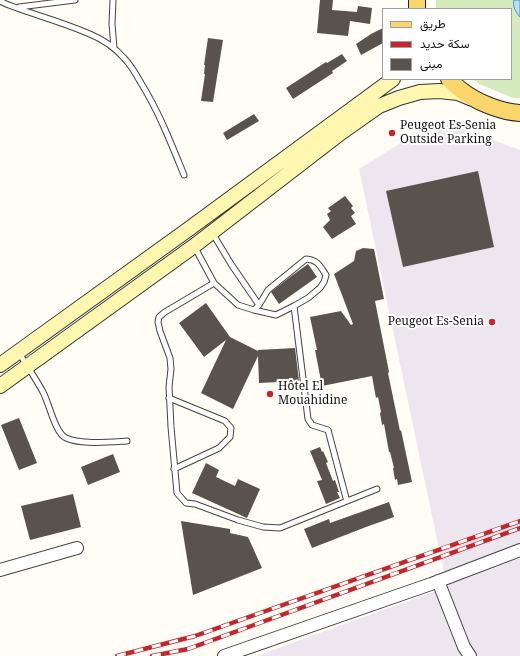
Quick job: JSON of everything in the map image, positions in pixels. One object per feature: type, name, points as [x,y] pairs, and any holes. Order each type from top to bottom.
[{"type":"main road","points":[[409,0],[415,8]]},
{"type":"main road","points":[[0,365],[392,80]]},
{"type":"main road","points":[[450,80],[462,90],[481,102]]},
{"type":"main road","points":[[0,386],[212,233],[342,132],[379,106],[420,92],[432,92],[458,94],[498,109],[519,114]]},
{"type":"main road","points":[[186,231],[194,246]]},
{"type":"street","points":[[0,570],[77,548]]},
{"type":"street","points":[[224,656],[434,583],[520,550]]},
{"type":"street","points":[[434,583],[461,656]]},
{"type":"street","points":[[434,583],[464,647],[470,656]]},
{"type":"lane","points":[[17,8],[75,0]]},
{"type":"lane","points":[[113,0],[112,24],[114,48]]},
{"type":"lane","points":[[0,1],[92,35],[103,40],[114,48],[133,69],[147,92],[167,131],[184,175]]},
{"type":"lane","points":[[212,233],[259,305]]},
{"type":"lane","points":[[194,246],[214,283],[238,305],[254,310],[276,314],[294,306],[308,298],[320,288],[326,275],[316,261],[306,259],[268,290],[259,305],[254,310]]},
{"type":"lane","points":[[214,283],[171,308],[159,317],[158,322],[170,358],[171,370],[169,387],[171,427],[177,494],[186,503],[195,504],[238,520],[263,527],[280,528],[377,489]]},
{"type":"lane","points":[[294,306],[308,419],[312,425],[328,430],[346,498]]},
{"type":"lane","points":[[18,352],[44,393],[55,425],[65,438],[93,442],[127,441]]},
{"type":"lane","points":[[170,398],[225,422],[231,428],[230,437],[219,448],[174,469]]},
{"type":"shaded area","points":[[438,120],[520,150],[520,656],[256,656],[447,587],[359,169]]},
{"type":"green space","points":[[436,0],[514,0],[514,7],[520,17],[520,98],[513,98],[477,83],[474,80],[512,80],[512,8],[436,8]]},
{"type":"water","points":[[514,0],[520,0],[520,17],[514,7]]},
{"type":"building","points":[[320,0],[333,0],[332,10],[357,12],[358,6],[372,8],[370,24],[350,21],[348,36],[317,33]]},
{"type":"building","points":[[382,28],[382,44],[361,55],[356,44]]},
{"type":"building","points":[[208,38],[223,40],[213,102],[201,101]]},
{"type":"building","points":[[342,54],[347,61],[332,71],[333,73],[293,99],[286,88],[326,62],[327,63]]},
{"type":"building","points":[[254,114],[259,121],[227,140],[223,133]]},
{"type":"building","points":[[478,171],[494,247],[403,267],[386,191]]},
{"type":"building","points":[[345,196],[353,206],[351,208],[355,213],[351,216],[356,224],[332,239],[323,227],[330,220],[327,214],[331,211],[328,208]]},
{"type":"building","points":[[363,248],[374,249],[384,299],[375,301],[388,373],[412,482],[398,485],[397,479],[395,480],[394,468],[389,452],[384,424],[382,425],[378,397],[376,398],[372,376],[322,386],[315,350],[317,350],[310,317],[341,311],[351,325],[353,324],[334,274],[354,261],[356,251]]},
{"type":"building","points":[[308,264],[317,277],[279,304],[271,292]]},
{"type":"building","points":[[206,303],[230,337],[258,351],[295,348],[299,381],[259,383],[258,356],[233,409],[201,393],[226,340],[204,357],[179,323]]},
{"type":"building","points":[[19,418],[37,463],[19,470],[1,425]]},
{"type":"building","points":[[320,447],[328,462],[326,463],[333,481],[335,480],[339,492],[337,492],[340,498],[326,504],[317,481],[322,480],[310,451]]},
{"type":"building","points":[[113,454],[120,472],[88,485],[81,467]]},
{"type":"building","points":[[206,463],[219,470],[216,477],[235,486],[238,479],[260,489],[247,518],[192,493]]},
{"type":"building","points":[[73,494],[81,527],[30,540],[21,506]]},
{"type":"building","points":[[389,502],[394,517],[312,548],[304,529],[329,519],[330,523]]},
{"type":"building","points":[[181,521],[230,529],[230,533],[248,537],[262,568],[193,595]]},
{"type":"railway","points":[[117,656],[195,636],[520,521]]},
{"type":"railway","points":[[152,656],[188,649],[520,528]]},
{"type":"place","name":"Peugeot Es-Senia Outside Parking","points":[[392,133]]},
{"type":"place","name":"Peugeot Es-Senia","points":[[492,322]]},
{"type":"place","name":"Hôtel El Mouahidine","points":[[270,394]]}]
